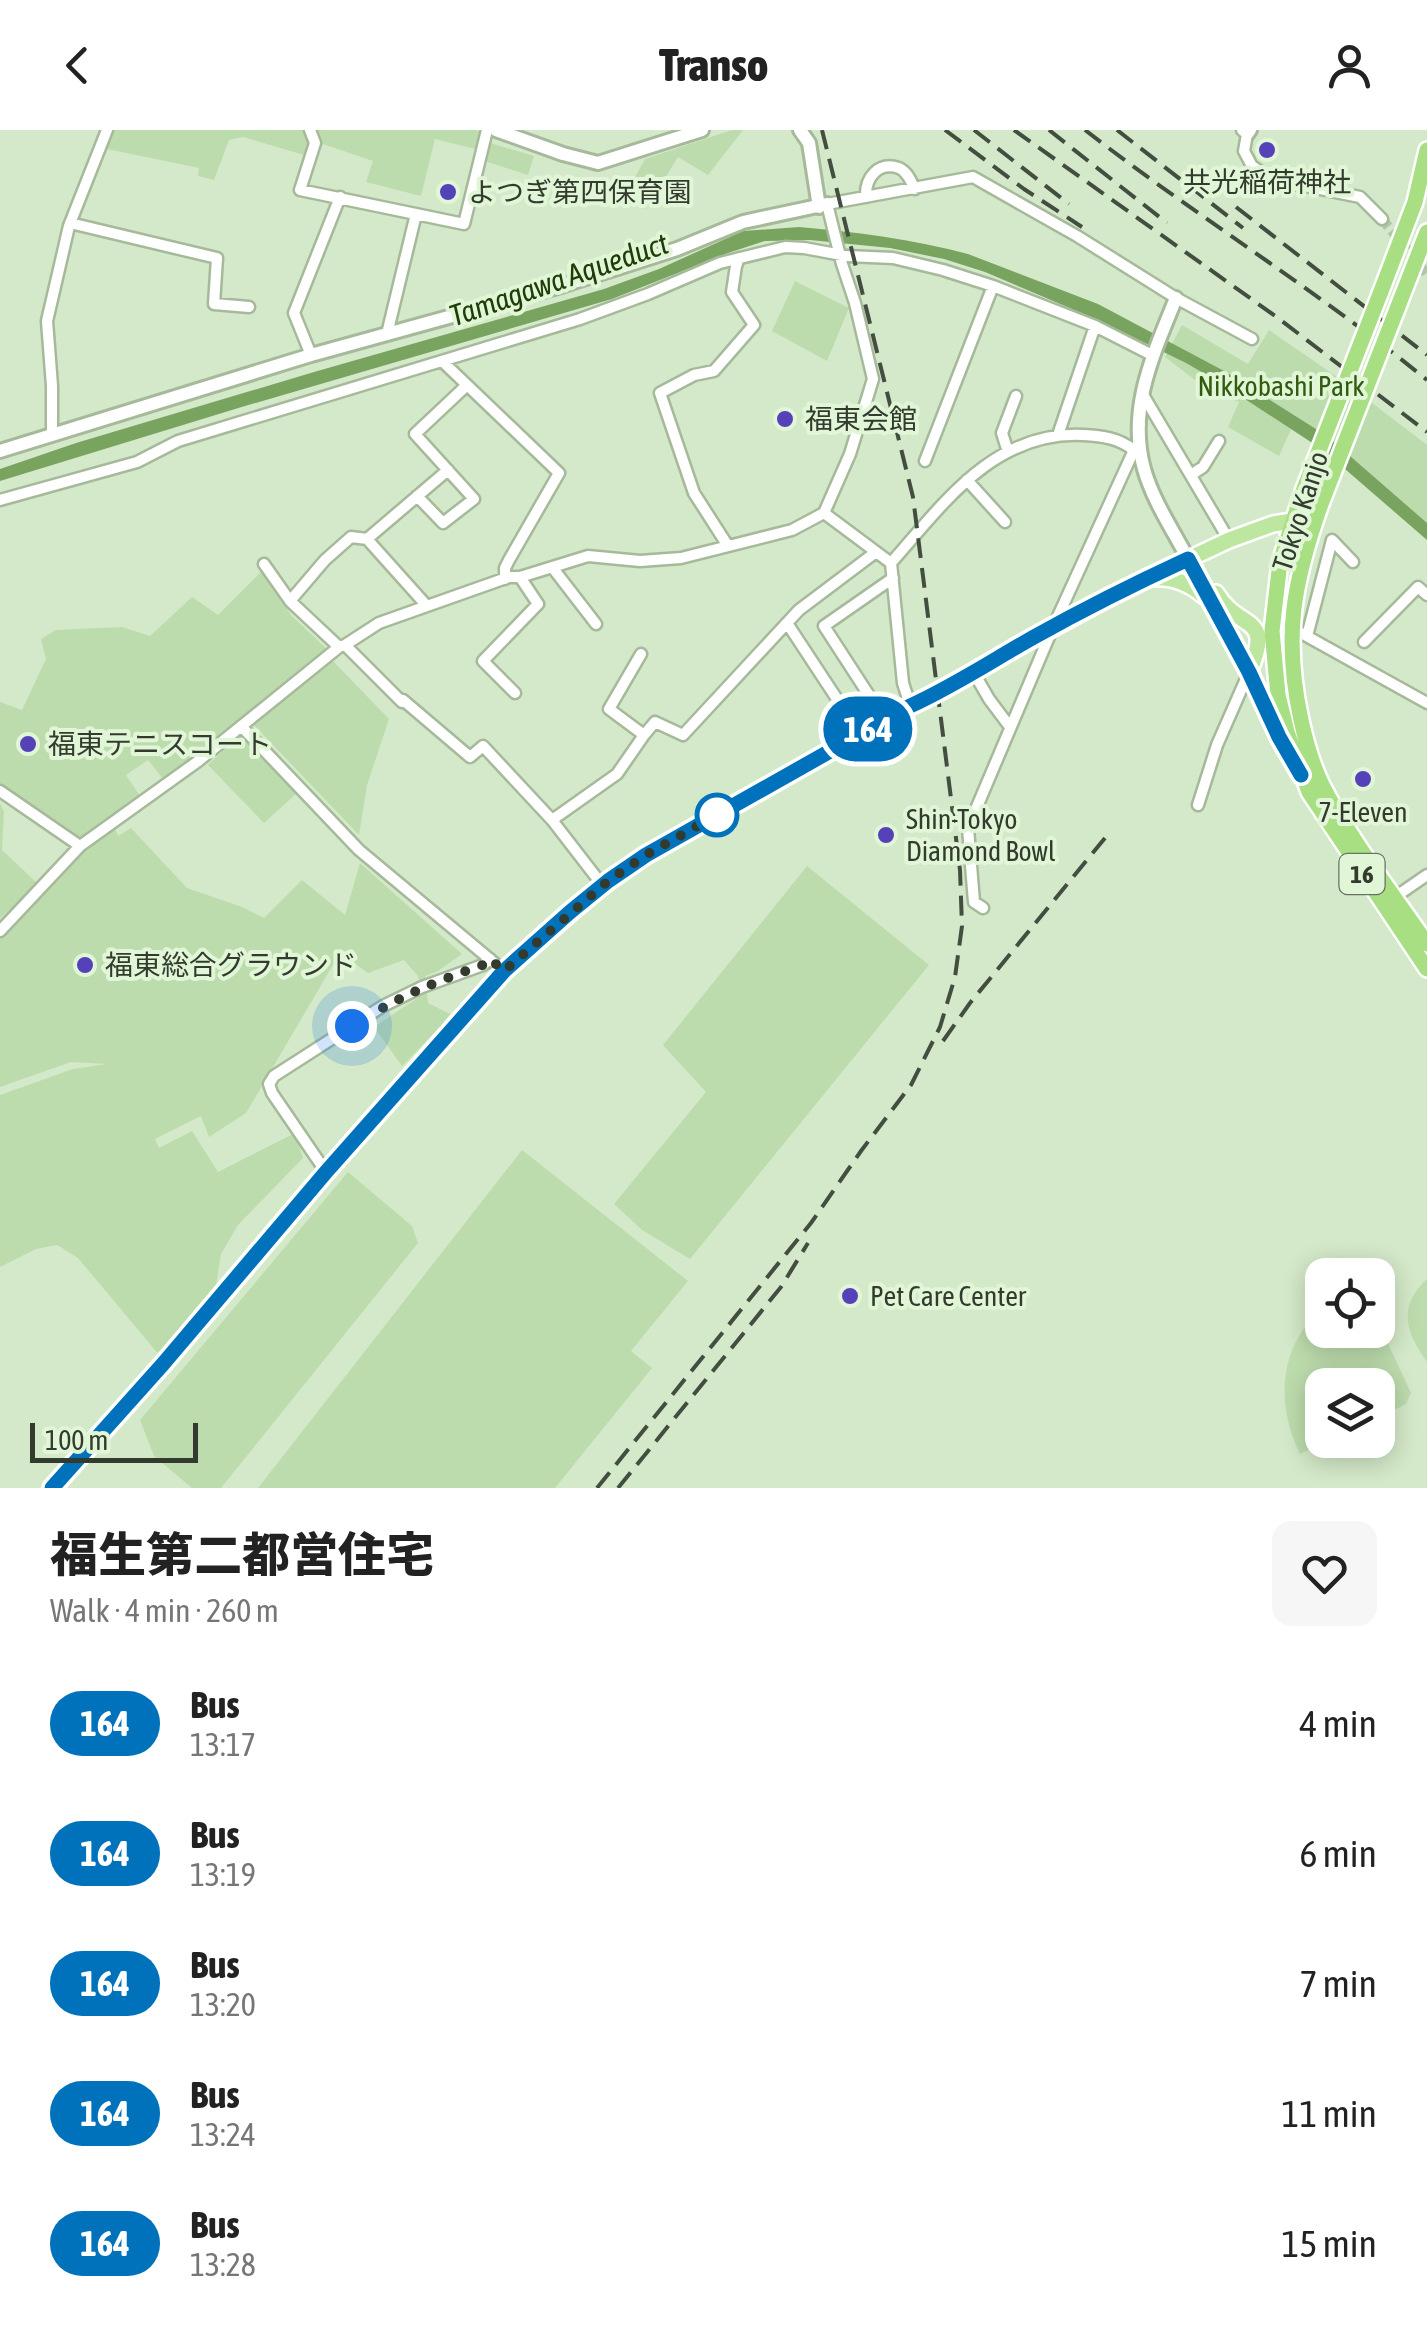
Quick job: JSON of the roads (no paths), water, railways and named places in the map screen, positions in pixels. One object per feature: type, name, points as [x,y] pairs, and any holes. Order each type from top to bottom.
[{"type":"highway","name":"Tokyo Kanjo","points":[[1427,150],[1416,202],[1292,522],[1280,562],[1272,632],[1278,695],[1301,775],[1427,969]]},
{"type":"highway","name":"Tokyo Kanjo","points":[[1427,232],[1312,530],[1294,599],[1292,628],[1292,680],[1308,750],[1322,786],[1427,944]]},
{"type":"main road","points":[[52,1488],[504,971],[603,886],[646,855],[860,734],[1145,580],[1273,524],[1292,522],[1312,530]]},
{"type":"main road","points":[[1188,559],[1301,775]]},
{"type":"main road","points":[[1188,559],[1206,577],[1220,600],[1254,627],[1260,644],[1249,672]]},
{"type":"main road","points":[[1145,580],[1159,577],[1182,582],[1214,606]]},
{"type":"street","points":[[52,434],[47,321],[70,222],[107,130]]},
{"type":"street","points":[[310,130],[315,143],[300,190],[464,224],[487,130]]},
{"type":"street","points":[[496,130],[598,163],[702,130]]},
{"type":"street","points":[[0,931],[80,846],[197,762],[342,646],[379,623],[505,578],[588,556],[640,561],[680,558],[792,530],[824,513],[850,454],[873,379],[832,219],[823,206],[809,144],[800,130]]},
{"type":"street","points":[[1246,132],[1244,151],[1252,166],[1271,178],[1360,197],[1382,219]]},
{"type":"street","points":[[866,196],[865,185],[871,174],[884,167],[899,168],[915,189]]},
{"type":"street","points":[[0,451],[311,356],[561,286],[743,222],[973,177],[1252,339]]},
{"type":"street","points":[[311,356],[294,313],[340,198]]},
{"type":"street","points":[[388,334],[416,214]]},
{"type":"street","points":[[70,222],[218,258],[214,304],[249,307]]},
{"type":"street","points":[[0,500],[72,478],[97,475],[137,462],[178,441],[580,319],[740,258],[785,247],[839,250],[943,270],[1154,351]]},
{"type":"street","points":[[728,546],[694,492],[660,393],[694,375],[714,371],[754,324],[732,292],[740,258]]},
{"type":"street","points":[[925,461],[993,286]]},
{"type":"street","points":[[983,908],[974,902],[968,828],[1054,626],[1137,446],[1141,392],[1176,298]]},
{"type":"street","points":[[1058,435],[1095,326]]},
{"type":"street","points":[[443,362],[558,474],[509,560],[505,578]]},
{"type":"street","points":[[417,496],[443,523],[474,499],[415,434],[466,386]]},
{"type":"street","points":[[1141,392],[1229,540]]},
{"type":"street","points":[[1008,452],[1002,433],[1016,396]]},
{"type":"street","points":[[891,563],[966,480],[990,460],[1058,435],[1102,436],[1137,446]]},
{"type":"street","points":[[1191,476],[1203,467],[1219,441]]},
{"type":"street","points":[[1137,446],[1188,559]]},
{"type":"street","points":[[367,539],[448,470]]},
{"type":"street","points":[[966,480],[1006,522]]},
{"type":"street","points":[[824,513],[891,563],[903,683],[910,706]]},
{"type":"street","points":[[290,601],[351,537],[367,539],[427,606]]},
{"type":"street","points":[[1307,636],[1332,540],[1353,562]]},
{"type":"street","points":[[552,820],[616,774],[654,722],[683,735],[799,610],[876,552]]},
{"type":"street","points":[[264,564],[290,601],[470,757],[483,746],[552,820],[603,886]]},
{"type":"street","points":[[552,567],[596,624]]},
{"type":"street","points":[[515,693],[483,661],[538,604],[520,577]]},
{"type":"street","points":[[885,720],[824,626],[893,578]]},
{"type":"street","points":[[1364,642],[1418,588],[1427,595]]},
{"type":"street","points":[[787,623],[860,734]]},
{"type":"street","points":[[1292,628],[1427,703]]},
{"type":"street","points":[[641,654],[608,709],[644,735]]},
{"type":"street","points":[[1198,805],[1217,745],[1249,672]]},
{"type":"street","points":[[974,673],[1010,727]]},
{"type":"street","points":[[241,726],[359,850],[504,971]]},
{"type":"street","points":[[0,791],[80,846]]},
{"type":"street","points":[[1395,897],[1427,875]]},
{"type":"street","points":[[326,1172],[272,1093],[269,1084],[274,1076],[383,1006],[490,959]]},
{"type":"tunnel","points":[[1382,219],[1427,274]]},
{"type":"railway","points":[[597,1488],[811,1223],[911,1085],[940,1027],[955,977],[962,926],[960,870],[913,497],[822,130]]},
{"type":"railway","points":[[945,130],[1082,227]]},
{"type":"railway","points":[[974,130],[1069,204]]},
{"type":"railway","points":[[1014,130],[1278,318],[1427,432]]},
{"type":"railway","points":[[1049,130],[1167,223]]},
{"type":"railway","points":[[1085,130],[1427,380]]},
{"type":"railway","points":[[1117,130],[1243,228]]},
{"type":"railway","points":[[1236,207],[1427,355]]},
{"type":"railway","points":[[943,1041],[1105,838]]},
{"type":"railway","points":[[618,1488],[781,1287],[808,1243]]},
{"type":"place","name":"共光稲荷神社","points":[[1267,150]]},
{"type":"place","name":"よつぎ第四保育園","points":[[448,192]]},
{"type":"place","name":"福東会館","points":[[785,419]]},
{"type":"place","name":"福東テニスコート","points":[[28,744]]},
{"type":"place","name":"7-Eleven","points":[[1363,779]]},
{"type":"place","name":"Shin-Tokyo Diamond Bowl","points":[[886,835]]},
{"type":"place","name":"福東総合グラウンド","points":[[85,965]]},
{"type":"place","name":"Pet Care Center","points":[[850,1296]]},
{"type":"water label","name":"Tamagawa Aqueduct","points":[[559,280]]},
{"type":"park label","name":"Nikkobashi Park","points":[[1281,386]]}]
